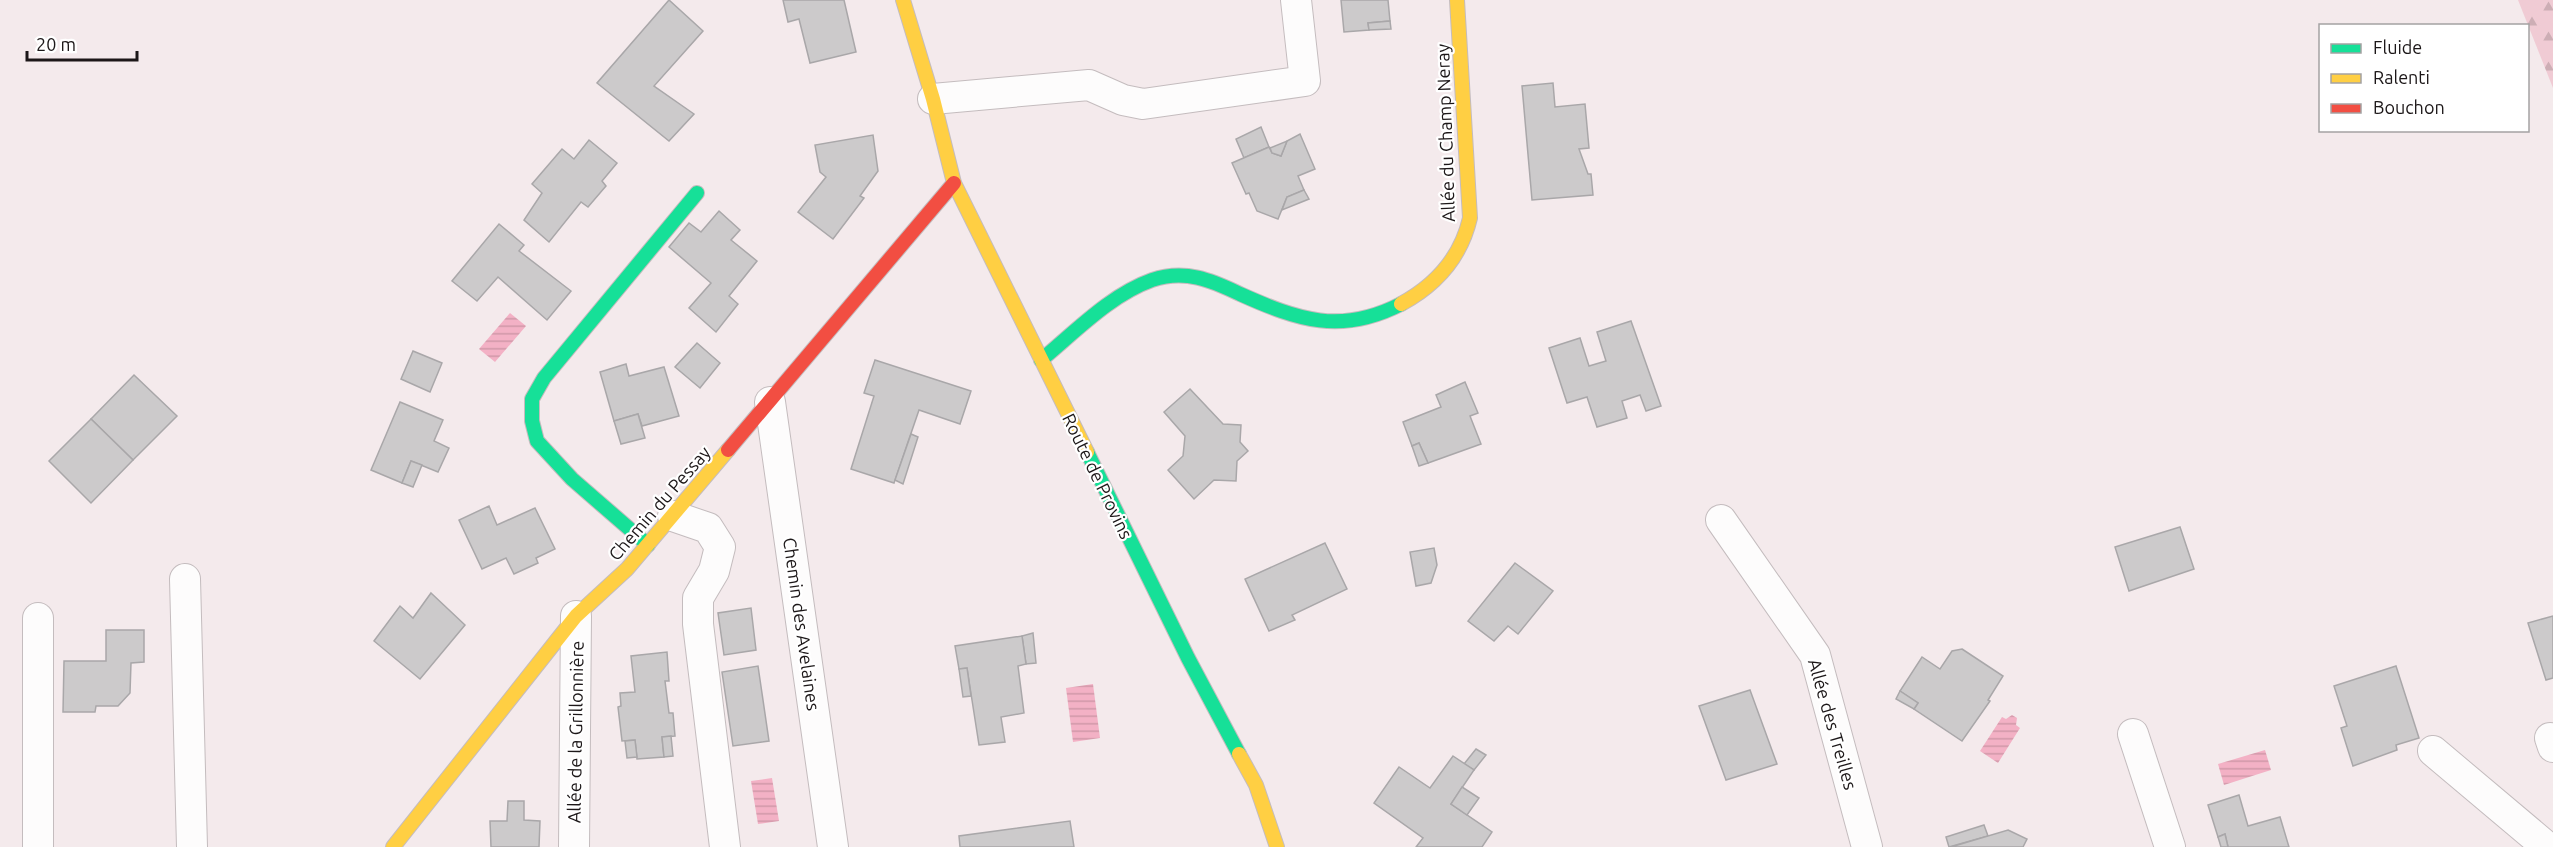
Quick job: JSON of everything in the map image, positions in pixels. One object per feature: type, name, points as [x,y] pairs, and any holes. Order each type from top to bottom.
[{"type":"street","name":"Route de Provins","points":[[903,0],[933,99],[954,183],[1188,658],[1256,785],[1277,847]]},
{"type":"street","points":[[933,99],[1089,85],[1123,100],[1143,104],[1305,81],[1296,0]]},
{"type":"street","name":"Allée du Champ Neray","points":[[1041,360],[1130,292],[1152,280],[1170,276],[1195,274],[1308,322],[1360,321],[1392,310],[1420,293],[1442,273],[1463,245],[1470,218],[1457,0]]},
{"type":"street","name":"Chemin du Pessay","points":[[393,847],[576,616],[627,569],[648,545],[954,183]]},
{"type":"street","points":[[648,545],[573,479],[537,441],[532,421],[532,399],[543,378],[697,193]]},
{"type":"street","name":"Chemin des Avelaines","points":[[770,402],[833,847]]},
{"type":"street","points":[[673,516],[708,528],[720,548],[714,572],[698,598],[698,624],[725,847]]},
{"type":"street","name":"Allée des Treilles","points":[[1721,520],[1815,655],[1867,847]]},
{"type":"street","points":[[185,579],[192,847]]},
{"type":"street","name":"Allée de la Grillonnière","points":[[574,847],[576,616]]},
{"type":"street","points":[[38,618],[38,847]]},
{"type":"street","points":[[2133,734],[2170,847]]},
{"type":"street","points":[[2433,751],[2547,847]]},
{"type":"green space","points":[[2518,0],[2553,0],[2553,88],[2529,24]]},
{"type":"shaded area","points":[[510,313],[526,326],[495,362],[479,349]]},
{"type":"shaded area","points":[[1093,684],[1100,738],[1073,742],[1066,688]]},
{"type":"shaded area","points":[[2012,715],[2017,718],[2016,725],[2020,728],[1998,763],[1980,751],[2002,717],[2006,719]]},
{"type":"shaded area","points":[[2265,750],[2271,770],[2224,785],[2218,764]]},
{"type":"shaded area","points":[[772,778],[779,821],[758,824],[751,781]]},
{"type":"building","points":[[669,0],[703,31],[654,86],[694,114],[669,141],[597,83]]},
{"type":"building","points":[[783,0],[844,0],[856,52],[810,63],[799,19],[788,22]]},
{"type":"building","points":[[1341,0],[1388,0],[1390,21],[1368,23],[1369,30],[1344,32]]},
{"type":"building","points":[[1390,21],[1391,29],[1369,30],[1368,23]]},
{"type":"building","points":[[1553,83],[1555,107],[1585,104],[1589,148],[1579,149],[1588,174],[1591,174],[1593,195],[1532,200],[1522,86]]},
{"type":"building","points":[[1261,127],[1269,147],[1244,158],[1236,139]]},
{"type":"building","points":[[1300,134],[1315,169],[1298,176],[1304,190],[1287,197],[1278,219],[1257,211],[1249,193],[1246,194],[1232,163],[1269,147],[1272,153],[1281,156],[1287,141]]},
{"type":"building","points":[[873,135],[878,171],[860,196],[864,198],[833,239],[798,212],[826,177],[820,172],[815,145]]},
{"type":"building","points":[[589,140],[617,163],[602,181],[606,186],[588,207],[581,202],[549,242],[524,220],[542,193],[532,184],[562,149],[574,159]]},
{"type":"building","points":[[1287,141],[1281,156],[1272,153],[1270,148]]},
{"type":"building","points":[[1304,190],[1309,199],[1282,210],[1287,197]]},
{"type":"building","points":[[719,211],[740,230],[731,240],[757,261],[729,296],[738,304],[716,332],[689,308],[711,283],[669,247],[689,223],[701,232]]},
{"type":"building","points":[[499,224],[524,245],[519,251],[571,291],[547,320],[498,277],[477,301],[452,281]]},
{"type":"building","points":[[1631,321],[1661,406],[1646,411],[1640,395],[1622,401],[1627,418],[1597,427],[1587,397],[1567,403],[1549,348],[1580,338],[1589,366],[1606,361],[1597,332]]},
{"type":"building","points":[[697,343],[720,363],[700,388],[675,367]]},
{"type":"building","points":[[413,351],[442,363],[430,392],[401,379]]},
{"type":"building","points":[[875,360],[971,391],[960,424],[919,410],[894,483],[851,469],[874,396],[864,393]]},
{"type":"building","points":[[626,364],[629,376],[664,367],[679,416],[642,426],[638,414],[614,421],[600,372]]},
{"type":"building","points":[[134,375],[177,416],[133,460],[91,419]]},
{"type":"building","points":[[1465,382],[1478,413],[1470,416],[1481,444],[1428,463],[1419,443],[1412,446],[1403,422],[1441,407],[1436,395]]},
{"type":"building","points":[[1190,389],[1223,424],[1241,425],[1240,442],[1248,451],[1237,461],[1236,481],[1214,480],[1194,499],[1168,470],[1183,456],[1185,436],[1164,412]]},
{"type":"building","points":[[400,402],[443,420],[434,441],[449,448],[438,472],[411,461],[402,483],[371,470]]},
{"type":"building","points":[[638,414],[645,438],[621,444],[614,421]]},
{"type":"building","points":[[91,419],[133,460],[91,503],[49,461]]},
{"type":"building","points":[[911,434],[918,437],[903,484],[895,480]]},
{"type":"building","points":[[1419,443],[1428,463],[1419,466],[1412,446]]},
{"type":"building","points":[[411,461],[422,465],[413,487],[402,483]]},
{"type":"building","points":[[489,506],[497,525],[535,508],[555,549],[536,558],[538,563],[514,574],[506,558],[482,569],[459,520]]},
{"type":"building","points":[[2180,527],[2194,569],[2129,591],[2115,547]]},
{"type":"building","points":[[1325,543],[1347,589],[1292,615],[1295,620],[1269,631],[1245,579]]},
{"type":"building","points":[[1434,548],[1437,565],[1431,583],[1416,586],[1410,552]]},
{"type":"building","points":[[1515,563],[1553,591],[1518,634],[1508,626],[1494,641],[1468,621]]},
{"type":"building","points":[[431,593],[465,625],[420,679],[374,641],[400,606],[413,618]]},
{"type":"building","points":[[751,608],[756,650],[724,655],[718,613]]},
{"type":"building","points":[[2553,616],[2553,678],[2546,680],[2528,623]]},
{"type":"building","points":[[106,630],[144,630],[144,662],[131,663],[130,693],[118,706],[96,706],[95,712],[63,712],[64,661],[106,661]]},
{"type":"building","points":[[1033,633],[1036,663],[1026,664],[1022,636]]},
{"type":"building","points":[[1022,636],[1026,664],[1018,666],[1024,713],[1001,717],[1005,742],[979,745],[967,668],[959,669],[955,646]]},
{"type":"building","points":[[1962,649],[2003,676],[1988,700],[1990,701],[1962,741],[1914,709],[1918,703],[1900,691],[1922,657],[1940,669],[1952,651]]},
{"type":"building","points":[[667,652],[669,681],[665,681],[669,713],[673,713],[675,736],[662,737],[664,757],[637,759],[635,740],[622,741],[618,707],[621,706],[620,693],[635,692],[631,656]]},
{"type":"building","points":[[758,666],[769,741],[733,746],[722,672]]},
{"type":"building","points":[[2396,666],[2419,738],[2396,745],[2397,750],[2353,766],[2341,728],[2347,726],[2334,686]]},
{"type":"building","points":[[967,668],[971,696],[963,697],[959,669]]},
{"type":"building","points":[[1750,690],[1777,764],[1726,780],[1699,706]]},
{"type":"building","points":[[1900,691],[1918,703],[1914,709],[1896,699]]},
{"type":"building","points":[[671,736],[673,756],[664,757],[662,737]]},
{"type":"building","points":[[635,740],[637,757],[627,758],[625,741]]},
{"type":"building","points":[[1476,749],[1486,755],[1474,770],[1464,764]]},
{"type":"building","points":[[1453,756],[1474,770],[1451,804],[1492,832],[1482,847],[1416,847],[1423,838],[1374,803],[1399,767],[1430,788]]},
{"type":"building","points":[[1462,787],[1479,798],[1467,815],[1451,804]]},
{"type":"building","points":[[2239,795],[2248,826],[2280,817],[2289,847],[2228,847],[2225,834],[2218,837],[2208,805]]},
{"type":"building","points":[[508,801],[524,801],[524,820],[540,821],[539,847],[491,847],[490,821],[507,821]]},
{"type":"building","points":[[1070,821],[1074,847],[960,847],[959,836]]},
{"type":"building","points":[[1984,825],[1988,836],[1949,847],[1946,837]]},
{"type":"building","points":[[2008,830],[2027,839],[2023,847],[1951,847]]},
{"type":"building","points":[[2225,834],[2228,847],[2221,847],[2218,837]]},
{"type":"traffic: fast","points":[[648,545],[572,479],[537,441],[532,421],[532,399],[544,378],[697,193]]},
{"type":"traffic: fast","points":[[1041,360],[1107,305],[1137,287],[1164,277],[1198,278],[1219,284],[1281,311],[1320,320],[1359,319],[1379,314],[1401,304]]},
{"type":"traffic: fast","points":[[1087,452],[1188,658],[1239,754]]},
{"type":"traffic: slow","points":[[903,0],[933,99],[954,183],[1087,452]]},
{"type":"traffic: slow","points":[[1401,304],[1425,288],[1445,268],[1460,245],[1470,218],[1457,0]]},
{"type":"traffic: slow","points":[[393,847],[576,616],[627,569],[728,450]]},
{"type":"traffic: slow","points":[[1239,754],[1256,785],[1277,847]]},
{"type":"traffic: jam","points":[[728,450],[954,183]]}]
